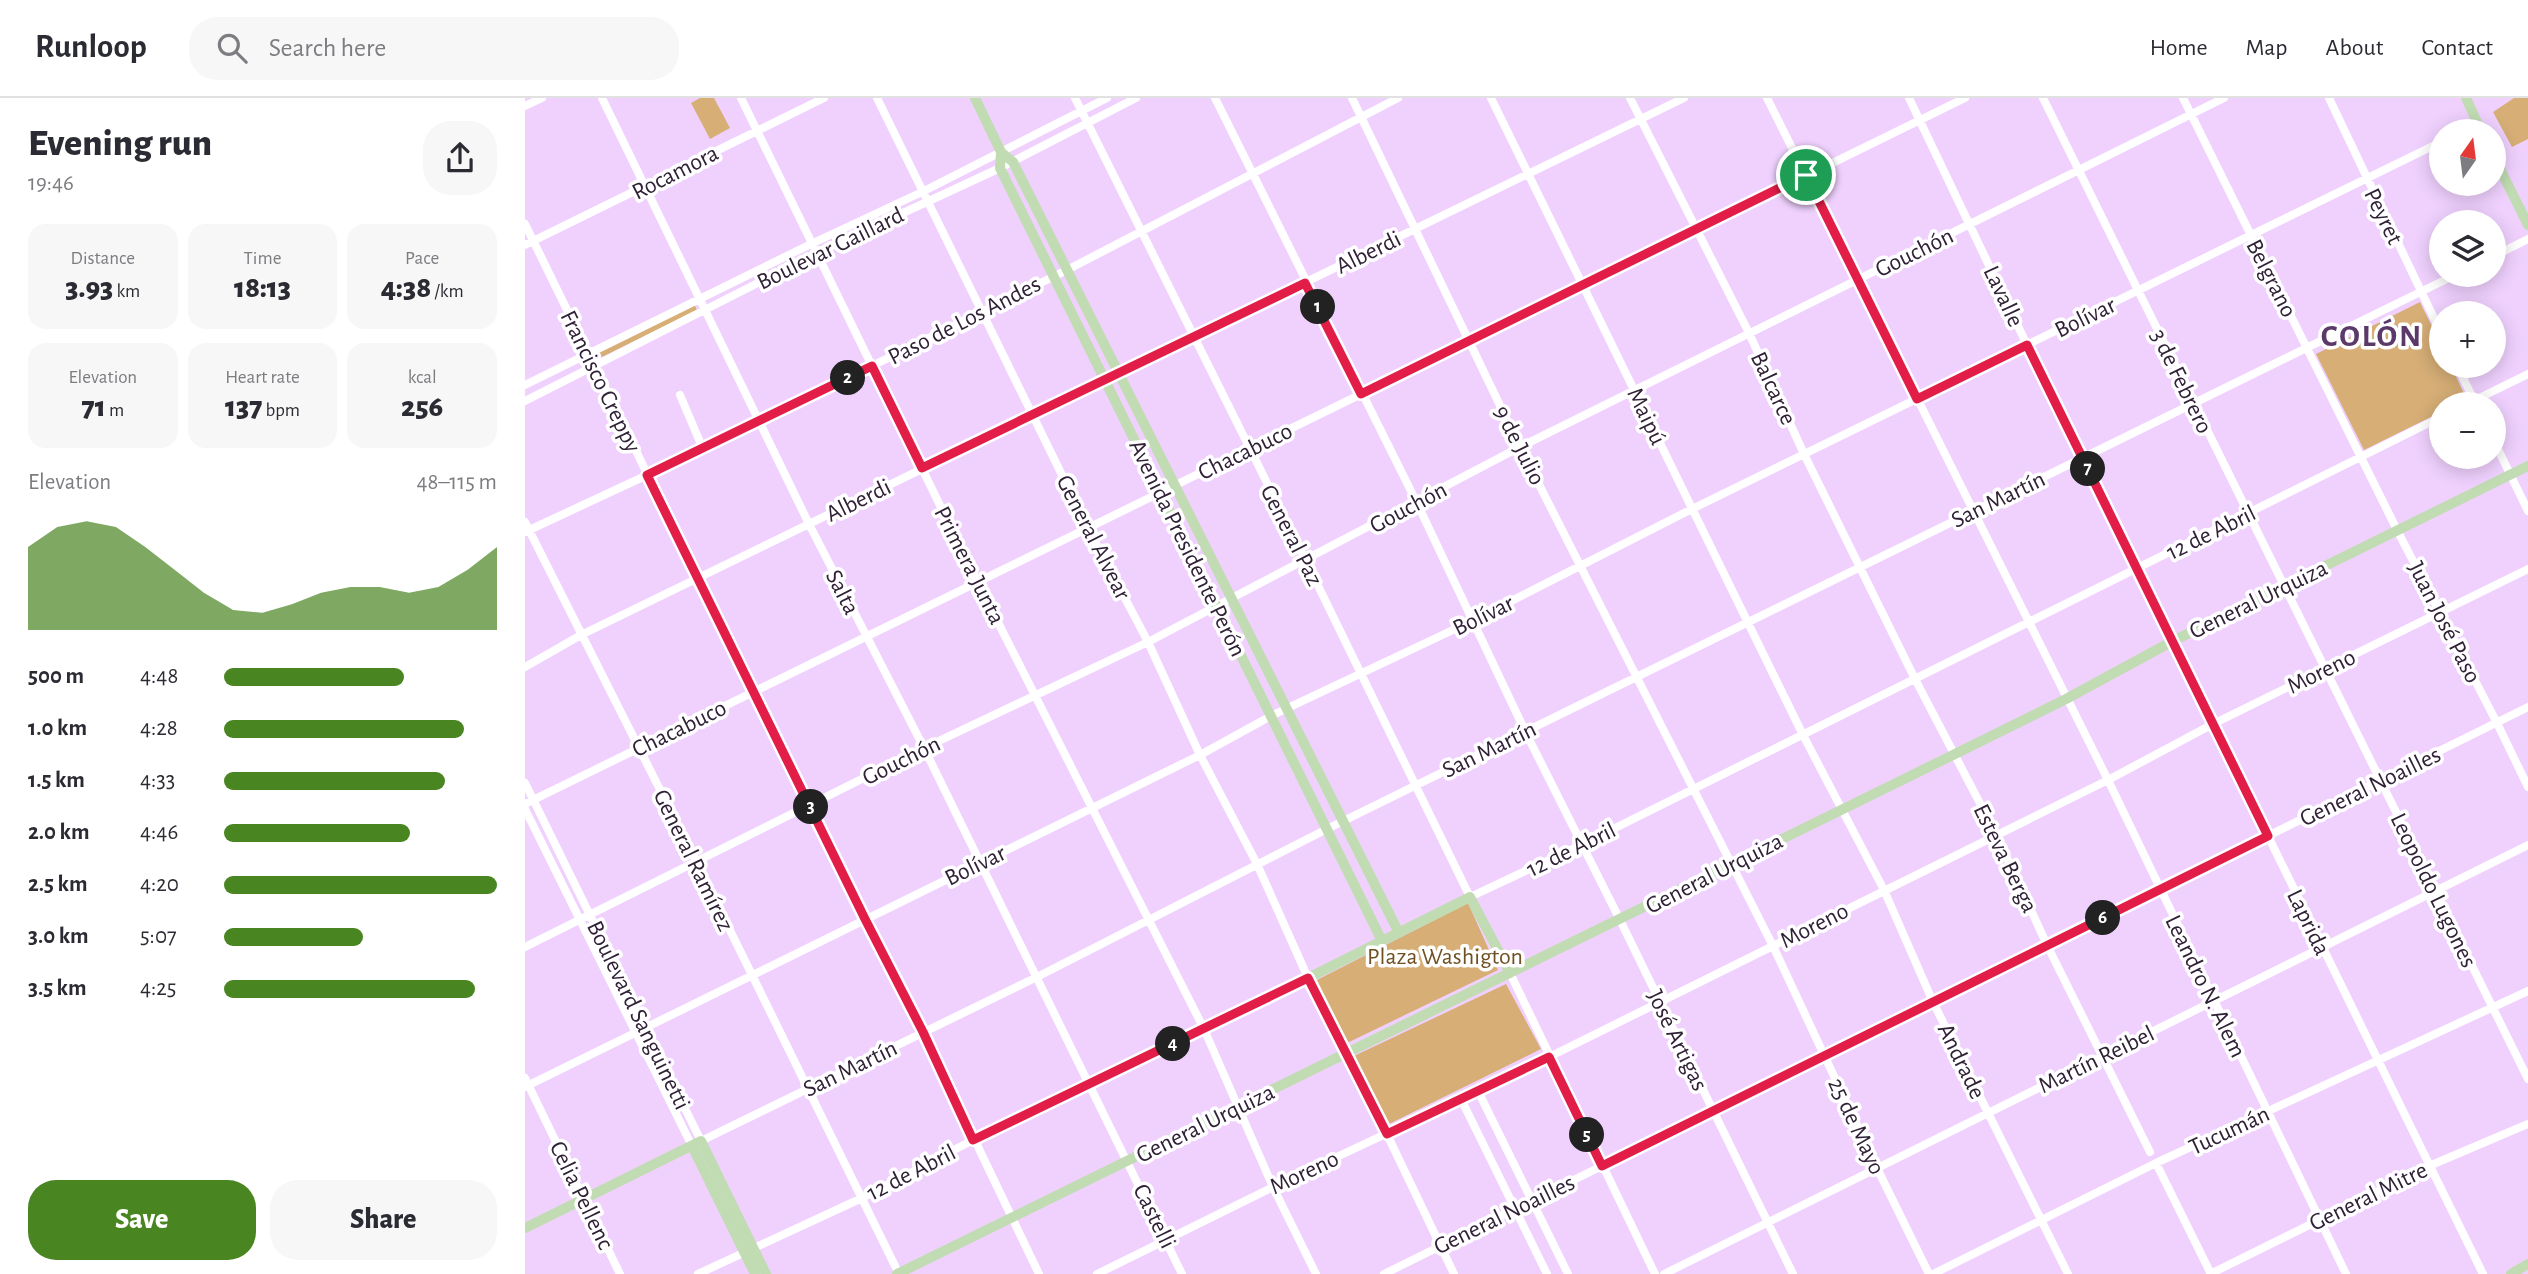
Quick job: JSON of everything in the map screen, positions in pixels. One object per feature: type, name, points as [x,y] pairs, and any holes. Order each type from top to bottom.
[{"type":"main road","name":"Avenida Presidente Perón","points":[[975,98],[1001,152],[1013,162],[1399,933]]},
{"type":"main road","points":[[2466,98],[2475,119]]},
{"type":"main road","name":"Avenida Presidente Perón","points":[[1001,152],[1000,169],[1382,942]]},
{"type":"main road","points":[[2506,181],[2528,225]]},
{"type":"main road","name":"General Urquiza","points":[[898,1274],[2066,699],[2173,641],[2528,466]]},
{"type":"main road","points":[[1470,897],[1510,973]]},
{"type":"main road","name":"12 de Abril","points":[[1308,978],[1470,897]]},
{"type":"main road","points":[[1308,978],[1348,1053]]},
{"type":"main road","name":"San Martín","points":[[525,1228],[697,1143]]},
{"type":"main road","name":"Boulevard Sanguinetti","points":[[697,1143],[748,1250]]},
{"type":"main road","points":[[748,1250],[755,1274]]},
{"type":"main road","points":[[748,1250],[767,1274]]},
{"type":"main road","points":[[2511,1274],[2528,1264]]},
{"type":"street","points":[[525,106],[542,98]]},
{"type":"street","name":"Salta","points":[[602,98],[810,524],[924,748],[1089,1084]]},
{"type":"street","name":"Primera Junta","points":[[741,98],[1090,809],[1203,1029],[1273,1186],[1316,1274]]},
{"type":"street","name":"Rocamora","points":[[529,243],[824,98]]},
{"type":"street","name":"General Alvear","points":[[877,98],[1088,528],[1148,642],[1200,755],[1257,864],[1308,978]]},
{"type":"street","name":"General Paz","points":[[1075,98],[1470,897]]},
{"type":"street","name":"Boulevar Gaillard","points":[[525,386],[700,298],[922,192],[1107,98]]},
{"type":"street","name":"Boulevar Gaillard","points":[[525,401],[817,253],[1000,169],[1136,98]]},
{"type":"street","name":"José Artigas","points":[[1215,98],[1417,503],[1525,732],[1793,1274]]},
{"type":"street","name":"9 de Julio","points":[[1352,98],[1520,447],[1695,788]]},
{"type":"street","name":"Paso de Los Andes","points":[[526,528],[703,449],[1067,270],[1398,98]]},
{"type":"street","name":"Maipú","points":[[1491,98],[1803,735]]},
{"type":"street","name":"Balcarce","points":[[1630,98],[1749,334],[1804,454],[1915,679]]},
{"type":"street","name":"Alberdi","points":[[525,667],[581,635],[1684,98]]},
{"type":"street","name":"Leandro N. Alem","points":[[1767,98],[2108,780],[2346,1274]]},
{"type":"street","name":"Lavalle","points":[[1909,98],[2137,568]]},
{"type":"street","name":"Chacabuco","points":[[528,805],[977,581],[1965,98]]},
{"type":"street","name":"3 de Febrero","points":[[2043,98],[2247,514]]},
{"type":"street","name":"Belgrano","points":[[2183,98],[2361,457]]},
{"type":"street","name":"Gouchón","points":[[525,947],[924,748],[1148,642],[1231,596],[1306,561],[1520,447],[2224,98]]},
{"type":"street","name":"Peyret","points":[[2329,98],[2429,308]]},
{"type":"street","name":"Bolívar","points":[[526,1083],[641,1031],[1200,755],[1287,708],[1472,621],[1692,509],[2429,148]]},
{"type":"street","name":"Francisco Creppy","points":[[525,224],[529,243],[594,365],[923,1032],[1039,1274]]},
{"type":"street","points":[[2506,250],[2528,239]]},
{"type":"street","name":"San Martín","points":[[697,1143],[1037,977],[1343,821],[2431,287]]},
{"type":"street","points":[[2494,392],[2528,374]]},
{"type":"street","points":[[680,395],[703,449]]},
{"type":"street","name":"12 de Abril","points":[[1470,897],[1581,845],[2429,423]]},
{"type":"street","name":"Juan José Paso","points":[[2361,457],[2528,787]]},
{"type":"street","points":[[2506,466],[2528,511]]},
{"type":"street","name":"Leopoldo Lugones","points":[[2247,514],[2528,1079]]},
{"type":"street","name":"General Ramírez","points":[[526,528],[697,863],[898,1274]]},
{"type":"street","name":"Laprida","points":[[2137,568],[2483,1274]]},
{"type":"street","name":"Moreno","points":[[1097,1274],[1273,1186],[1549,1057],[2528,569]]},
{"type":"street","name":"Esteva Berga","points":[[1915,679],[1996,834],[2047,945],[2150,1152]]},
{"type":"street","name":"General Noailles","points":[[1384,1274],[2528,707]]},
{"type":"street","name":"Andrade","points":[[1803,735],[1884,890],[1933,1002],[2068,1274]]},
{"type":"street","name":"Boulevard Sanguinetti","points":[[525,783],[528,805],[580,920],[641,1031],[697,1143]]},
{"type":"street","name":"25 de Mayo","points":[[1695,788],[1877,1168],[1931,1274]]},
{"type":"street","name":"Boulevard Sanguinetti","points":[[528,805],[591,915],[641,1031]]},
{"type":"street","name":"Martín Reibel","points":[[1664,1274],[2528,845]]},
{"type":"street","points":[[1510,973],[1655,1274]]},
{"type":"street","name":"12 de Abril","points":[[698,1274],[862,1198],[973,1140],[1308,978]]},
{"type":"street","name":"Tucumán","points":[[1931,1274],[2156,1163],[2528,991]]},
{"type":"street","points":[[1348,1053],[1454,1274]]},
{"type":"street","name":"Celia Pellenc","points":[[526,1083],[620,1274]]},
{"type":"street","name":"Castelli","points":[[1089,1084],[1182,1274]]},
{"type":"street","points":[[1478,1091],[1568,1274]]},
{"type":"street","points":[[1461,1099],[1547,1274]]},
{"type":"street","name":"General Mitre","points":[[2210,1274],[2428,1166],[2528,1124]]},
{"type":"street","points":[[2156,1163],[2210,1274]]},
{"type":"green space","points":[[700,98],[714,98],[730,128],[710,139],[691,103]]},
{"type":"green space","points":[[2514,98],[2528,98],[2528,139],[2512,147],[2506,136],[2506,119],[2497,119],[2493,112]]},
{"type":"green space","points":[[2420,302],[2429,320],[2429,378],[2457,378],[2463,392],[2429,392],[2429,418],[2364,450],[2316,354]]},
{"type":"green space","points":[[694,304],[697,310],[602,357],[599,352]]},
{"type":"green space","name":"Plaza Washigton","points":[[1468,903],[1498,970],[1345,1044],[1315,981]]},
{"type":"green space","points":[[1506,984],[1541,1049],[1387,1125],[1354,1056]]},
{"type":"district","name":"COLÓN","points":[[2372,335]]},
{"type":"route","points":[[1806,175],[1917,399],[2027,345],[2268,836],[1602,1166],[1549,1057],[1387,1134],[1308,978],[973,1140],[923,1032],[647,475],[872,366],[922,468],[1305,283],[1361,394],[1806,175]]}]
